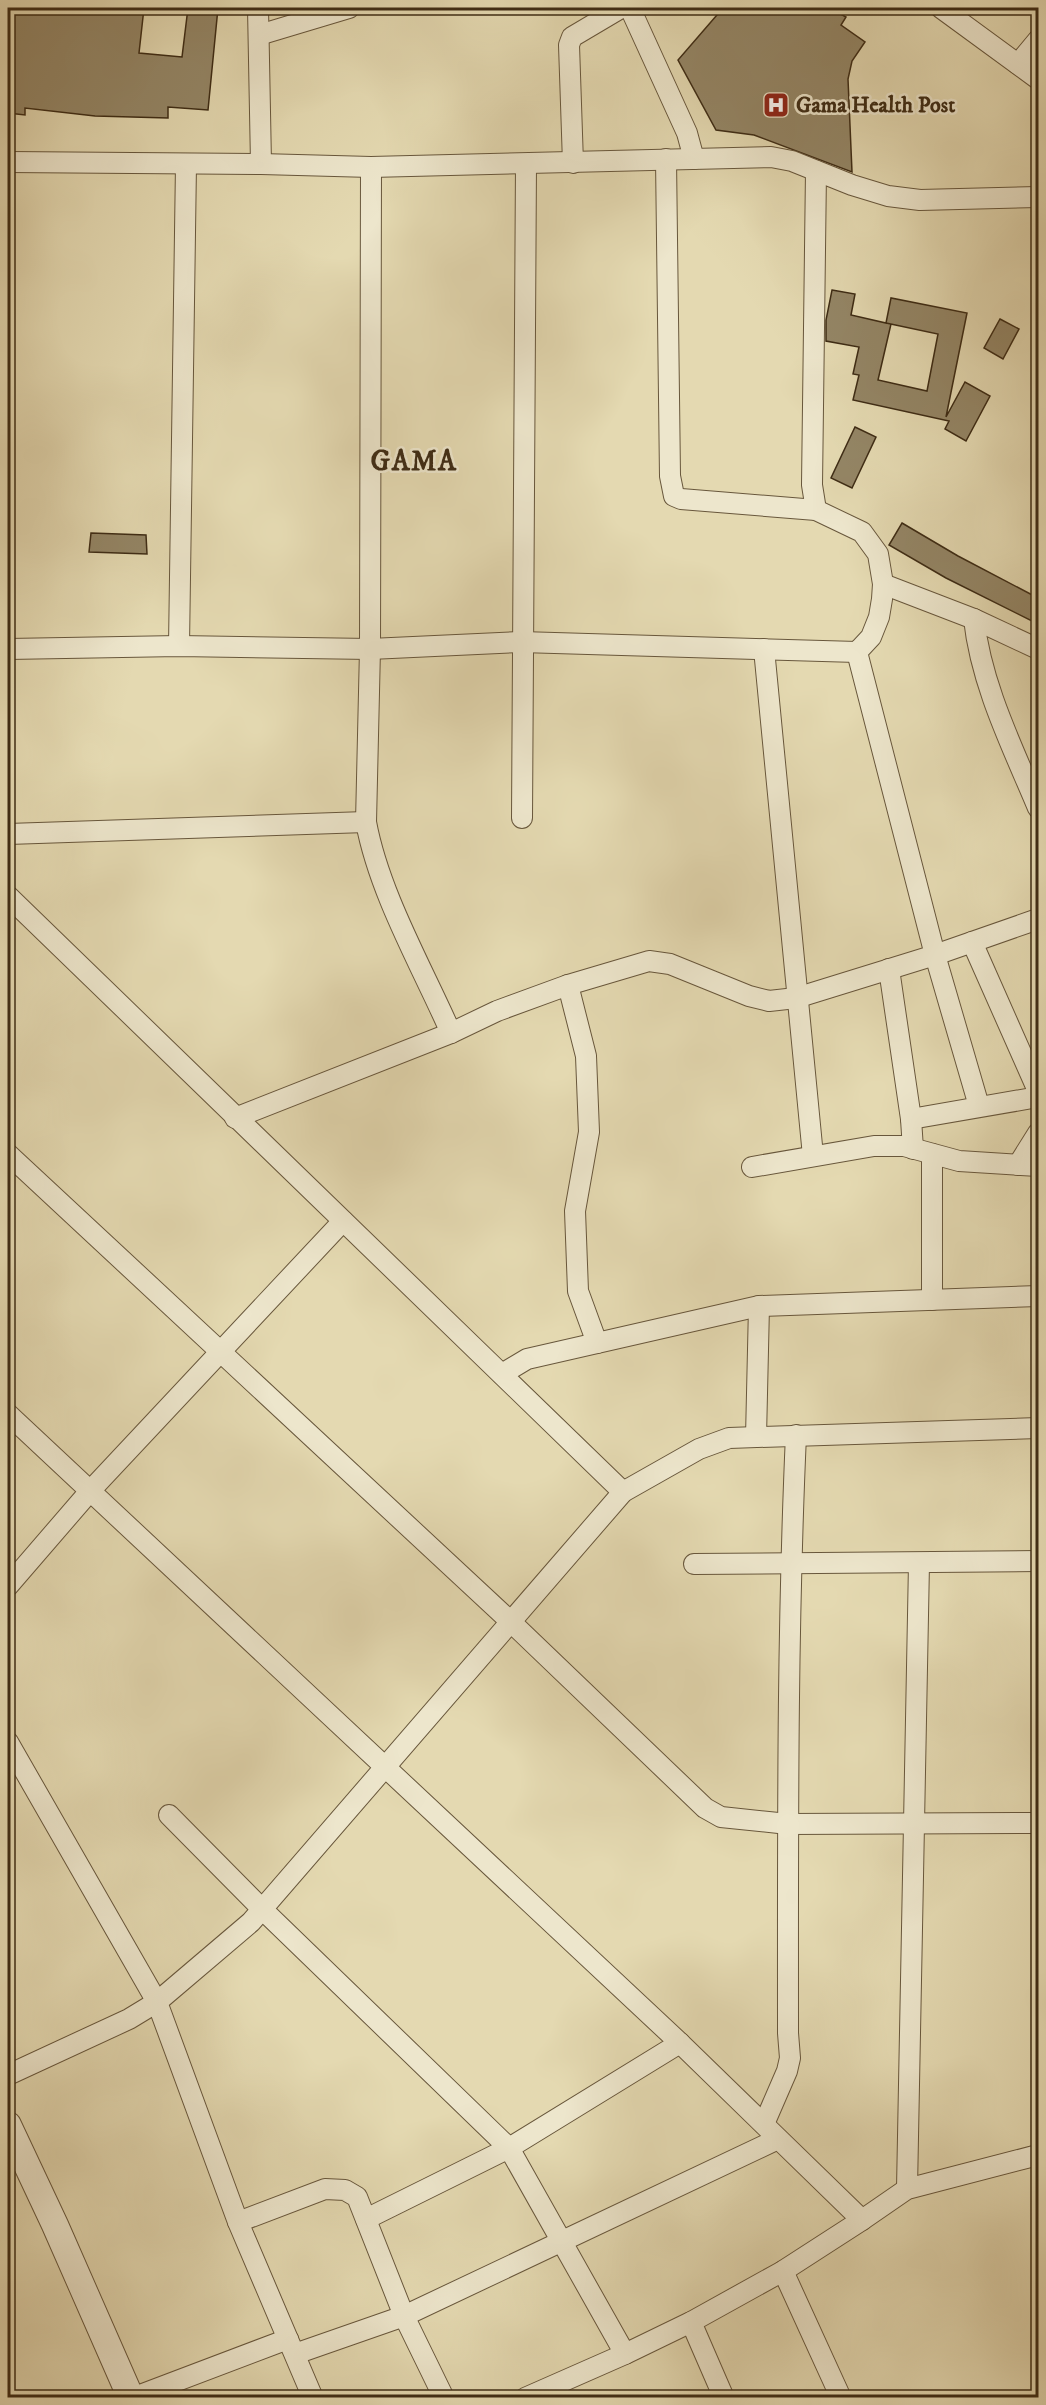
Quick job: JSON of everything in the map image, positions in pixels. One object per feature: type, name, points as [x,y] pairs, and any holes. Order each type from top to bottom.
[{"type":"street","points":[[258,8],[261,164]]},
{"type":"street","points":[[259,35],[349,8]]},
{"type":"street","points":[[573,163],[569,45],[572,37],[621,8]]},
{"type":"street","points":[[630,8],[687,133],[694,159]]},
{"type":"street","points":[[941,8],[961,14],[1038,79]]},
{"type":"street","points":[[1018,64],[1038,40]]},
{"type":"street","points":[[8,162],[371,167],[780,157],[888,196],[920,201],[1038,197]]},
{"type":"street","points":[[8,650],[178,646],[370,649],[521,642],[856,652],[871,637],[879,616],[883,584],[878,554],[862,532],[816,510],[681,499],[674,496],[670,476],[666,159]]},
{"type":"street","points":[[178,646],[186,164]]},
{"type":"street","points":[[522,818],[521,642],[525,165]]},
{"type":"street","points":[[371,167],[370,649],[366,822],[371,850],[381,877],[451,1032]]},
{"type":"street","points":[[816,171],[812,485],[816,510]]},
{"type":"street","points":[[883,584],[974,619],[1038,649]]},
{"type":"street","points":[[974,619],[976,644],[988,682],[1038,808]]},
{"type":"street","points":[[764,649],[813,1156]]},
{"type":"street","points":[[856,652],[935,955],[979,1106]]},
{"type":"street","points":[[8,834],[366,822]]},
{"type":"street","points":[[8,896],[623,1492]]},
{"type":"street","points":[[236,1118],[451,1032],[497,1011],[568,985],[649,960],[670,964],[749,996],[769,1001],[796,998],[935,955],[1038,919]]},
{"type":"street","points":[[972,942],[1038,1091]]},
{"type":"street","points":[[889,969],[911,1119],[923,1151],[932,1300]]},
{"type":"street","points":[[568,985],[586,1056],[590,1132],[575,1211],[578,1291],[597,1343]]},
{"type":"street","points":[[911,1119],[1038,1097]]},
{"type":"street","points":[[1018,1165],[1038,1133]]},
{"type":"street","points":[[752,1167],[874,1146],[904,1146],[959,1161],[1038,1166]]},
{"type":"street","points":[[8,1154],[511,1622],[705,1809],[721,1817],[788,1824],[1038,1823]]},
{"type":"street","points":[[8,1586],[90,1491],[343,1221]]},
{"type":"street","points":[[502,1374],[527,1359],[759,1306],[1038,1296]]},
{"type":"street","points":[[756,1437],[759,1306]]},
{"type":"street","points":[[8,1414],[680,2043],[862,2220]]},
{"type":"street","points":[[8,2075],[129,2019],[157,2002],[251,1922],[623,1492],[699,1449],[729,1438],[1038,1428]]},
{"type":"street","points":[[764,2124],[790,2058],[788,1824],[790,1563],[796,1435]]},
{"type":"street","points":[[694,1564],[1038,1561]]},
{"type":"street","points":[[908,2188],[919,1563]]},
{"type":"street","points":[[8,1742],[157,2002],[238,2222],[313,2397]]},
{"type":"street","points":[[169,1815],[262,1909],[509,2148],[625,2354]]},
{"type":"street","points":[[366,2219],[509,2148],[680,2043]]},
{"type":"street","points":[[8,2125],[132,2397],[292,2347],[404,2316],[778,2139]]},
{"type":"street","points":[[525,2397],[625,2354],[691,2322],[783,2271],[908,2188],[1038,2156]]},
{"type":"street","points":[[238,2222],[325,2189],[345,2190],[357,2197],[404,2316],[444,2397]]},
{"type":"street","points":[[783,2271],[842,2397]]},
{"type":"street","points":[[691,2322],[724,2397]]},
{"type":"building","points":[[8,8],[144,8],[139,53],[182,57],[188,8],[218,8],[208,110],[168,107],[168,118],[95,116],[25,108],[25,115],[8,113]]},
{"type":"building","name":"Gama Health Post","points":[[723,8],[830,8],[846,17],[841,25],[865,42],[852,61],[848,79],[852,172],[754,135],[716,130],[678,60]]},
{"type":"building","points":[[832,290],[855,294],[851,315],[886,323],[891,298],[967,313],[946,417],[965,382],[990,396],[966,441],[945,429],[949,421],[853,400],[859,375],[853,374],[859,347],[826,341],[826,320]],"holes":[[[891,324],[938,334],[927,391],[878,380]]]},
{"type":"building","points":[[1000,319],[1019,329],[1003,359],[984,348]]},
{"type":"building","points":[[855,427],[876,437],[852,488],[831,478]]},
{"type":"building","points":[[902,523],[958,556],[1038,598],[1038,624],[946,578],[889,545]]},
{"type":"building","points":[[91,533],[146,535],[147,554],[89,552]]},
{"type":"place","name":"Gama Health Post","points":[[776,105]]},
{"type":"district","name":"GAMA","points":[[414,461]]}]
